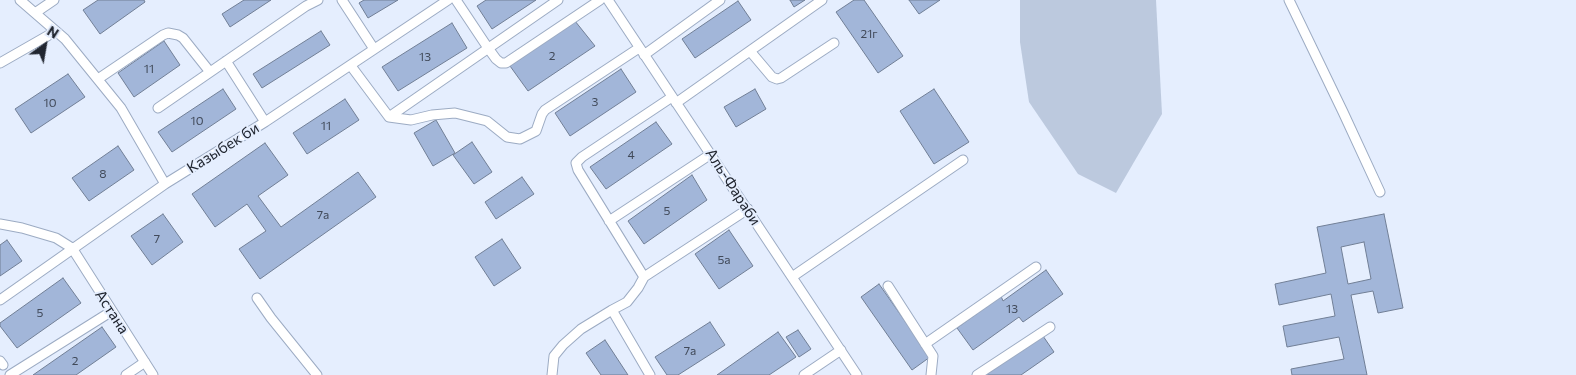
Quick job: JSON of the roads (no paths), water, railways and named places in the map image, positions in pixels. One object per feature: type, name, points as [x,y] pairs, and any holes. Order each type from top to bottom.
[{"type":"street","points":[[20,0],[65,39],[121,108],[165,184]]},
{"type":"street","points":[[35,13],[54,0]]},
{"type":"street","points":[[158,108],[306,6],[318,0]]},
{"type":"street","points":[[342,0],[374,49]]},
{"type":"street","name":"Казыбек би","points":[[0,300],[165,184],[351,66],[448,0]]},
{"type":"street","points":[[456,0],[488,48],[501,63],[506,62],[600,0]]},
{"type":"street","points":[[389,117],[558,0]]},
{"type":"street","name":"Аль-Фараби","points":[[608,0],[857,375]]},
{"type":"street","points":[[351,66],[389,117],[411,120],[432,115],[455,113],[487,121],[507,137],[520,139],[536,131],[545,110],[642,51],[720,0]]},
{"type":"street","points":[[644,277],[576,164],[582,157],[750,51],[822,0]]},
{"type":"street","points":[[1289,0],[1380,192]]},
{"type":"street","points":[[0,63],[56,32]]},
{"type":"street","points":[[98,79],[168,33],[183,38],[210,72]]},
{"type":"street","points":[[750,51],[772,77],[777,79],[834,43]]},
{"type":"street","points":[[226,61],[264,122]]},
{"type":"street","points":[[609,221],[712,154]]},
{"type":"street","points":[[792,277],[963,160]]},
{"type":"street","points":[[552,375],[554,356],[581,329],[627,302],[644,277],[748,209]]},
{"type":"street","points":[[1,226],[22,228],[49,236],[72,248]]},
{"type":"street","name":"Астана","points":[[72,248],[153,375]]},
{"type":"street","points":[[925,344],[1036,267]]},
{"type":"street","points":[[888,286],[933,356],[932,375]]},
{"type":"street","points":[[257,298],[317,375]]},
{"type":"street","points":[[612,310],[650,375]]},
{"type":"street","points":[[10,375],[112,311]]},
{"type":"street","points":[[977,375],[1050,327]]},
{"type":"street","points":[[804,375],[841,350]]},
{"type":"street","points":[[126,375],[145,362]]}]
